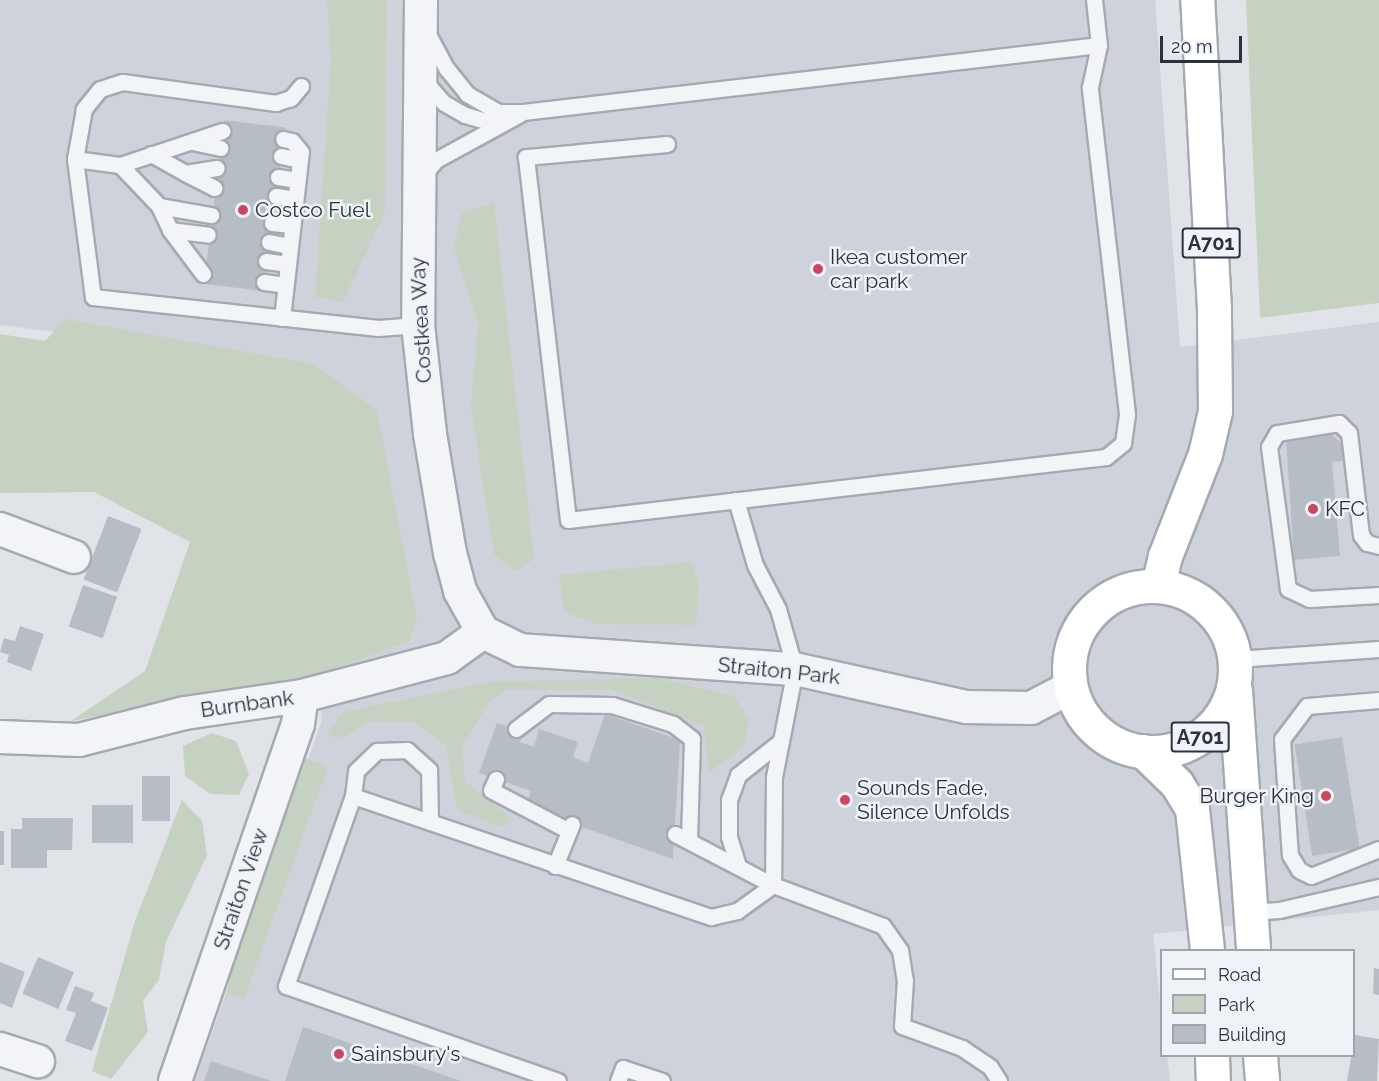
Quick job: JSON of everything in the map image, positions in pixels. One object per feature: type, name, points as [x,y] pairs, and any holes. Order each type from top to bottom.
[{"type":"main road","name":"A701","points":[[1158,586],[1165,556],[1205,454],[1215,411],[1213,286],[1197,0]]},
{"type":"main road","name":"A701","points":[[1235,674],[1219,720],[1200,737],[1161,753],[1143,752],[1126,748],[1093,729],[1076,705],[1071,687],[1071,648],[1083,621],[1104,600],[1140,586],[1158,586],[1196,597],[1210,608],[1228,631],[1235,674],[1252,949]]},
{"type":"main road","name":"A701","points":[[1143,752],[1177,784],[1192,809],[1198,832],[1207,949]]},
{"type":"main road","points":[[1212,1057],[1214,1081]]},
{"type":"main road","points":[[1260,1057],[1262,1081]]},
{"type":"street","name":"Costkea Way","points":[[420,10],[418,325],[430,434],[450,553],[460,591],[483,632]]},
{"type":"street","points":[[0,529],[74,557]]},
{"type":"street","name":"Straiton Park","points":[[483,632],[520,650],[795,669],[967,707],[1009,710],[1031,708],[1071,687]]},
{"type":"street","name":"Burnbank","points":[[0,737],[79,740],[185,712],[303,696],[447,658],[483,632]]},
{"type":"street","name":"Straiton View","points":[[175,1081],[298,723],[303,696]]},
{"type":"street","points":[[0,1049],[38,1061]]},
{"type":"lane","points":[[667,144],[526,157],[568,520],[1106,457],[1123,443],[1127,414],[1090,87],[1099,45],[1094,0]]},
{"type":"lane","points":[[420,10],[447,69],[467,94],[498,112],[523,112],[1099,45]]},
{"type":"lane","points":[[420,75],[444,103],[465,116],[499,124]]},
{"type":"lane","points":[[301,86],[291,98],[276,103],[122,82],[100,89],[84,109],[75,159],[93,297],[378,328],[418,325]]},
{"type":"lane","points":[[418,181],[436,160],[523,112]]},
{"type":"lane","points":[[75,159],[120,165],[222,131]]},
{"type":"lane","points":[[282,318],[300,160],[298,145],[284,139]]},
{"type":"lane","points":[[190,142],[219,148]]},
{"type":"lane","points":[[151,154],[214,188]]},
{"type":"lane","points":[[281,156],[300,160]]},
{"type":"lane","points":[[120,165],[159,206],[170,230],[203,274]]},
{"type":"lane","points":[[185,173],[217,168]]},
{"type":"lane","points":[[278,177],[297,180]]},
{"type":"lane","points":[[276,196],[295,198]]},
{"type":"lane","points":[[159,206],[211,215]]},
{"type":"lane","points":[[272,223],[292,225]]},
{"type":"lane","points":[[170,230],[208,235]]},
{"type":"lane","points":[[269,242],[289,246]]},
{"type":"lane","points":[[186,250],[206,254]]},
{"type":"lane","points":[[266,261],[287,264]]},
{"type":"lane","points":[[264,282],[285,285]]},
{"type":"lane","points":[[1379,546],[1367,543],[1361,535],[1350,433],[1339,423],[1277,433],[1269,447],[1288,590],[1309,599],[1379,595]]},
{"type":"lane","points":[[736,500],[755,565],[778,609],[795,669],[774,777],[773,885]]},
{"type":"lane","points":[[1235,674],[1379,649]]},
{"type":"lane","points":[[1379,700],[1307,706],[1282,739],[1290,855],[1299,870],[1311,876],[1379,849]]},
{"type":"lane","points":[[516,729],[549,704],[612,705],[673,724],[692,739],[689,841]]},
{"type":"lane","points":[[738,866],[729,836],[729,800],[738,775],[781,741]]},
{"type":"lane","points":[[430,822],[429,770],[407,750],[377,751],[356,771],[353,796],[286,986],[558,1081]]},
{"type":"lane","points":[[496,779],[491,790],[571,827],[555,866]]},
{"type":"lane","points":[[353,796],[711,918],[738,911],[773,885]]},
{"type":"lane","points":[[675,834],[773,885],[883,926],[900,950],[905,980],[902,1026],[962,1047],[990,1068],[999,1081]]},
{"type":"lane","points":[[1250,912],[1279,910],[1379,887]]},
{"type":"lane","points":[[618,1081],[623,1068],[662,1081]]},
{"type":"shaded area","points":[[0,0],[1155,0],[1180,347],[1379,322],[1379,910],[1153,934],[1160,1003],[1160,1057],[1167,1057],[1170,1081],[195,1081],[322,720],[300,528],[313,364],[0,325]]},
{"type":"green space","points":[[327,0],[387,0],[385,212],[343,302],[315,297],[331,59]]},
{"type":"green space","points":[[1246,0],[1379,0],[1379,303],[1260,318]]},
{"type":"green space","points":[[494,203],[534,559],[516,571],[494,555],[471,407],[478,324],[454,248],[462,213]]},
{"type":"green space","points":[[65,319],[313,364],[377,410],[417,619],[409,641],[317,675],[71,721],[145,671],[190,542],[94,492],[0,493],[0,334],[45,341]]},
{"type":"green space","points":[[692,562],[699,586],[696,625],[597,624],[564,612],[559,575]]},
{"type":"green space","points":[[656,678],[734,696],[749,719],[744,746],[709,773],[704,726],[612,690],[508,689],[488,703],[462,748],[465,781],[511,818],[504,828],[457,810],[446,746],[414,722],[371,721],[338,740],[327,732],[343,712],[489,682]]},
{"type":"green space","points":[[212,733],[236,741],[249,774],[239,795],[210,794],[185,776],[183,746]]},
{"type":"green space","points":[[306,758],[328,767],[244,999],[227,993],[236,939]]},
{"type":"green space","points":[[182,800],[202,821],[207,855],[166,942],[159,980],[143,1001],[148,1032],[111,1079],[92,1071],[134,924]]},
{"type":"building","name":"Costco Fuel","points":[[224,120],[286,128],[265,291],[204,284]]},
{"type":"building","name":"KFC","points":[[1331,434],[1341,443],[1343,461],[1332,462],[1340,556],[1294,560],[1286,438]]},
{"type":"building","points":[[108,516],[142,529],[117,592],[84,579]]},
{"type":"building","points":[[83,585],[117,597],[103,638],[69,627]]},
{"type":"building","points":[[20,626],[44,634],[31,671],[7,662],[9,655],[0,652],[4,638],[15,641]]},
{"type":"building","points":[[605,714],[680,740],[673,859],[525,807],[531,791],[479,773],[497,723],[523,732],[520,742],[534,747],[539,729],[578,742],[573,757],[588,763]]},
{"type":"building","name":"Burger King","points":[[1342,737],[1360,849],[1312,856],[1295,745]]},
{"type":"building","points":[[142,776],[170,776],[170,821],[142,821]]},
{"type":"building","points":[[92,805],[133,805],[133,843],[92,843]]},
{"type":"building","points":[[22,818],[73,818],[72,850],[47,850],[47,868],[11,868],[11,829],[22,829]]},
{"type":"building","points":[[0,831],[4,831],[4,865],[0,865]]},
{"type":"building","points":[[38,957],[74,972],[58,1009],[22,994]]},
{"type":"building","points":[[0,962],[25,972],[12,1008],[0,1003]]},
{"type":"building","points":[[1374,968],[1379,969],[1379,995],[1373,994]]},
{"type":"building","points":[[75,986],[94,993],[91,1001],[108,1008],[92,1051],[65,1041],[76,1013],[66,1010]]},
{"type":"building","name":"Sainsbury's","points":[[303,1027],[461,1081],[285,1081]]},
{"type":"building","points":[[1355,1035],[1379,1039],[1377,1081],[1347,1081],[1351,1057],[1355,1057]]},
{"type":"building","points":[[211,1061],[271,1081],[204,1081]]},
{"type":"place","name":"Costco Fuel","points":[[243,210]]},
{"type":"place","name":"Ikea customer car park","points":[[818,269]]},
{"type":"place","name":"KFC","points":[[1313,509]]},
{"type":"place","name":"Burger King","points":[[1326,796]]},
{"type":"place","name":"Sounds Fade, Silence Unfolds","points":[[845,800]]},
{"type":"place","name":"Sainsbury's","points":[[339,1054]]}]
